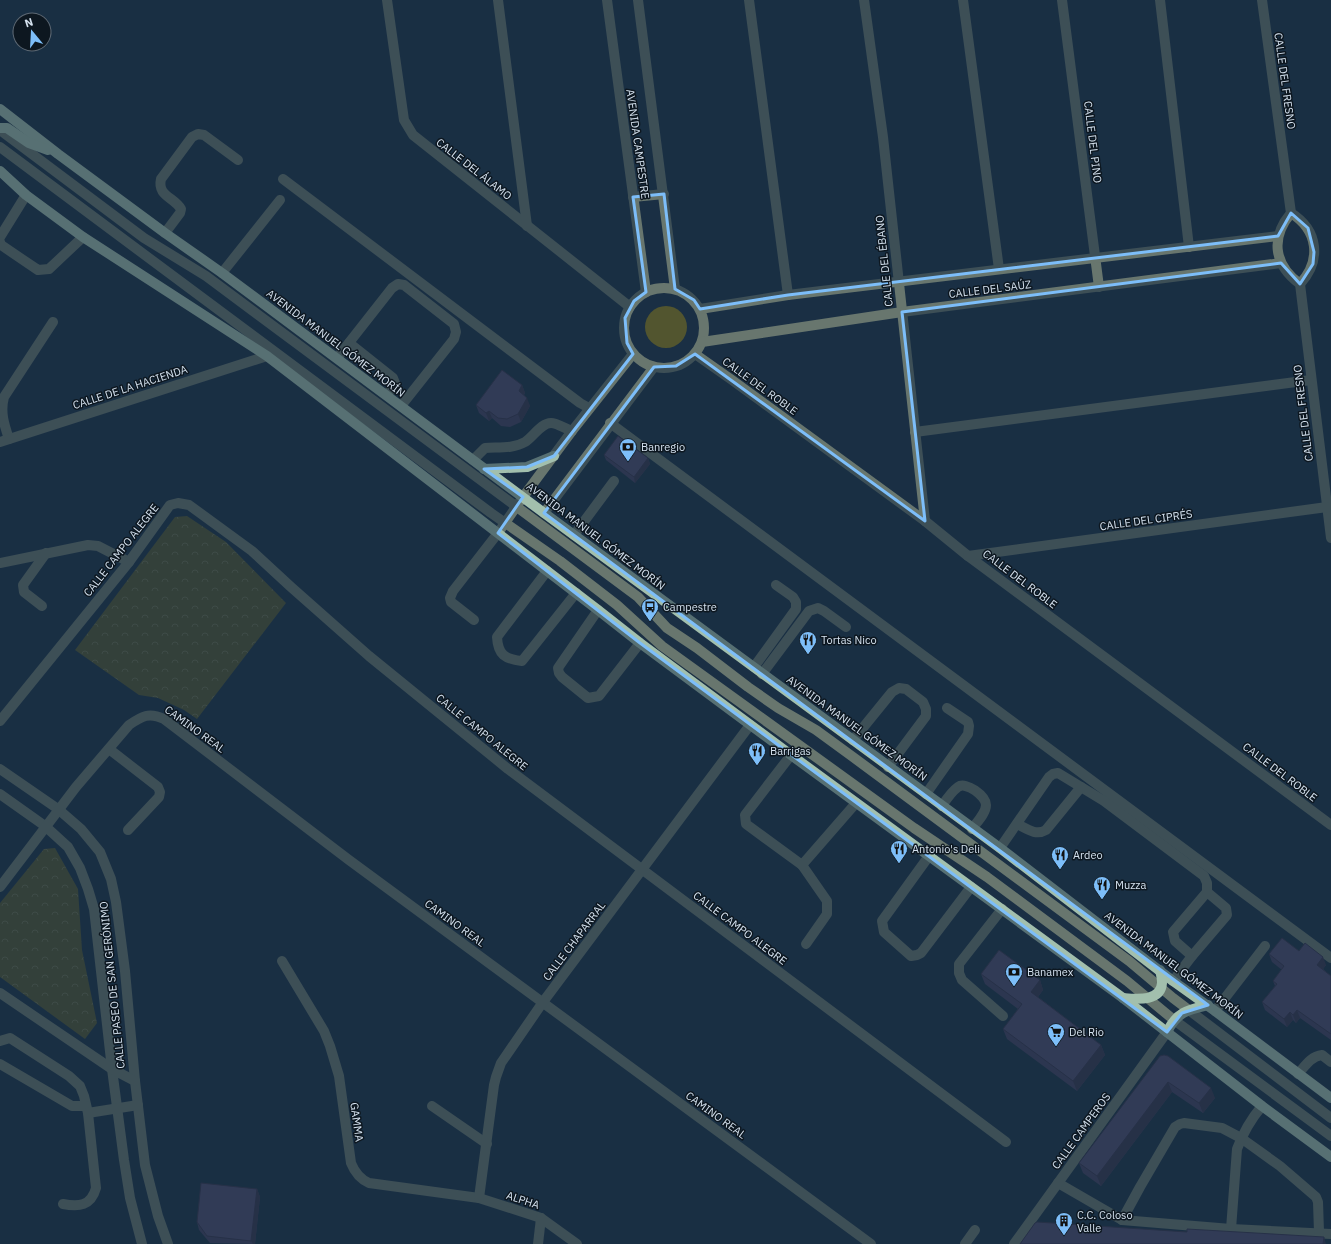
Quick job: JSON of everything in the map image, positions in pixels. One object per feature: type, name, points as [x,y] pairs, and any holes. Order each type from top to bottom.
[{"type":"main road","name":"AVENIDA MANUEL GÓMEZ MORÍN","points":[[0,109],[58,154],[337,358],[484,469],[972,829],[1000,848],[1331,1098]]},
{"type":"main road","points":[[0,129],[7,128],[29,143],[58,154]]},
{"type":"main road","points":[[0,171],[26,194],[82,237],[267,356],[640,643],[1123,998],[1262,1106],[1331,1157]]},
{"type":"main road","points":[[484,469],[526,466],[554,456]]},
{"type":"main road","points":[[1123,998],[1137,999],[1155,996],[1161,987],[1162,982],[1160,970]]},
{"type":"main road","points":[[1167,1032],[1178,1016],[1189,1010],[1211,1008]]},
{"type":"street","name":"CALLE DEL ÁLAMO","points":[[387,0],[404,120],[408,128],[418,140],[630,307]]},
{"type":"street","points":[[498,0],[528,226]]},
{"type":"street","name":"AVENIDA CAMPESTRE","points":[[607,0],[646,292]]},
{"type":"street","name":"AVENIDA CAMPESTRE","points":[[638,0],[675,289]]},
{"type":"street","points":[[749,0],[788,295]]},
{"type":"street","name":"CALLE DEL ÉBANO","points":[[864,0],[883,137],[925,521]]},
{"type":"street","points":[[963,0],[999,270]]},
{"type":"street","name":"CALLE DEL PINO","points":[[1062,0],[1099,287]]},
{"type":"street","points":[[1160,0],[1189,246]]},
{"type":"street","name":"CALLE DEL FRESNO","points":[[1262,0],[1291,213]]},
{"type":"street","points":[[0,129],[144,238],[206,276],[638,597],[667,628],[698,648],[778,708],[816,730],[1129,961],[1189,1010],[1331,1118]]},
{"type":"street","points":[[165,233],[180,213],[181,209],[179,205],[162,191],[160,186],[161,179],[192,137],[198,134],[204,135],[238,160]]},
{"type":"street","points":[[0,147],[505,523],[560,561],[617,605],[662,646],[914,828],[987,877],[1127,981],[1174,1020],[1331,1136]]},
{"type":"street","points":[[283,180],[589,408]]},
{"type":"street","points":[[0,237],[26,194]]},
{"type":"street","points":[[633,196],[664,194]]},
{"type":"street","points":[[222,273],[280,200]]},
{"type":"street","points":[[1291,213],[1300,219],[1308,228],[1313,240],[1313,264],[1307,276],[1300,284],[1286,272],[1278,254],[1278,236],[1281,228],[1291,213]]},
{"type":"street","name":"CALLE DEL SAÚZ","points":[[700,309],[788,295],[1278,236]]},
{"type":"street","points":[[0,242],[1,245],[38,270],[42,270],[49,269],[82,237]]},
{"type":"street","name":"CALLE DEL SAÚZ","points":[[702,342],[902,312],[1281,263]]},
{"type":"street","points":[[337,358],[392,288],[398,284],[404,285],[454,324],[456,332],[454,339],[401,406]]},
{"type":"street","name":"CALLE DEL FRESNO","points":[[1300,284],[1331,538]]},
{"type":"street","points":[[655,289],[675,289],[685,293],[694,300],[700,309],[704,319],[702,342],[695,354],[686,361],[676,366],[665,368],[654,367],[642,362],[633,354],[627,343],[624,331],[625,318],[634,301],[646,292],[655,289]]},
{"type":"street","points":[[5,440],[2,417],[4,397],[53,322]]},
{"type":"street","points":[[349,343],[393,378],[395,384],[387,395]]},
{"type":"street","points":[[474,620],[451,602],[450,598],[453,591],[498,533],[516,506],[589,408],[633,354]]},
{"type":"street","name":"CALLE DEL ROBLE","points":[[695,354],[925,521],[968,556],[1331,825]]},
{"type":"street","name":"CALLE DE LA HACIENDA","points":[[5,440],[267,356]]},
{"type":"street","points":[[544,513],[654,367]]},
{"type":"street","points":[[915,432],[1311,380]]},
{"type":"street","points":[[473,460],[485,448],[508,447],[526,441],[546,424],[552,423],[572,432]]},
{"type":"street","points":[[610,424],[1331,958]]},
{"type":"street","points":[[574,535],[614,481]]},
{"type":"street","name":"CALLE CAMPO ALEGRE","points":[[0,721],[129,562],[170,505],[178,503],[190,505],[252,551],[369,656],[502,764],[1006,1142]]},
{"type":"street","name":"CALLE DEL CIPRÉS","points":[[968,556],[1327,507]]},
{"type":"street","points":[[0,563],[88,545],[98,546],[129,562]]},
{"type":"street","points":[[42,606],[24,592],[24,585],[46,553]]},
{"type":"street","points":[[547,571],[497,637],[498,647],[502,654],[511,660],[522,661],[576,593]]},
{"type":"street","points":[[754,667],[796,609],[796,602],[793,597],[776,585]]},
{"type":"street","points":[[762,674],[810,611],[818,608],[846,627]]},
{"type":"street","points":[[598,610],[558,668],[559,673],[588,698],[599,696],[640,643]]},
{"type":"street","points":[[853,740],[892,692],[899,688],[906,689],[923,702],[926,709],[926,716],[888,767]]},
{"type":"street","points":[[926,794],[969,731],[968,722],[947,708]]},
{"type":"street","name":"CAMINO REAL","points":[[1,883],[58,809],[130,725],[139,718],[147,715],[155,715],[164,719],[349,860],[870,1244]]},
{"type":"street","name":"CALLE CHAPARRAL","points":[[479,1198],[494,1085],[501,1063],[543,1002],[750,725]]},
{"type":"street","points":[[109,749],[158,787],[160,792],[159,796],[128,830]]},
{"type":"street","points":[[791,755],[745,815],[745,820],[746,824],[802,865],[827,901],[827,914],[806,944]]},
{"type":"street","name":"CALLE PASEO DE SAN GERÓNIMO","points":[[0,768],[58,809],[81,829],[100,852],[111,879],[116,902],[125,971],[135,1081],[145,1165],[158,1216],[168,1244]]},
{"type":"street","points":[[1000,848],[1049,777],[1053,774],[1058,774],[1104,802],[1204,876],[1207,883],[1207,892],[1174,932],[1175,941],[1192,956]]},
{"type":"street","points":[[942,806],[958,787],[963,785],[969,786],[983,798],[986,803],[985,809],[972,829]]},
{"type":"street","points":[[1017,824],[1039,833],[1046,830],[1081,787]]},
{"type":"street","name":"CALLE PASEO DE SAN GERÓNIMO","points":[[0,794],[45,826],[68,847],[80,868],[88,889],[94,909],[112,1069],[130,1198],[142,1244]]},
{"type":"street","points":[[802,865],[856,803]]},
{"type":"street","points":[[929,856],[882,922],[884,932],[911,956],[921,953],[971,887]]},
{"type":"street","points":[[1173,980],[1227,915],[1226,908],[1207,892]]},
{"type":"street","points":[[1002,909],[959,964],[959,968],[962,980],[1003,1016]]},
{"type":"street","points":[[1211,1008],[1265,946]]},
{"type":"street","name":"GAMMA","points":[[282,961],[324,1031],[330,1046],[339,1076],[351,1163],[357,1175],[369,1183],[479,1198]]},
{"type":"street","points":[[0,993],[112,1069],[135,1081]]},
{"type":"street","name":"CALLE CAMPEROS","points":[[1014,1244],[1167,1032]]},
{"type":"street","points":[[0,1041],[10,1038],[69,1076],[80,1086],[84,1096],[87,1109],[96,1188],[94,1197],[85,1204],[74,1206],[63,1204]]},
{"type":"street","points":[[1298,1074],[1316,1056],[1322,1055],[1331,1062]]},
{"type":"street","points":[[0,1064],[72,1106],[87,1109],[117,1108],[138,1105]]},
{"type":"street","points":[[432,1106],[487,1144]]},
{"type":"street","points":[[1231,1229],[1237,1149],[1253,1116],[1262,1106]]},
{"type":"street","points":[[1122,1220],[1175,1127],[1180,1124],[1184,1124],[1222,1128],[1241,1138],[1280,1166],[1316,1197],[1318,1202],[1318,1232]]},
{"type":"street","points":[[1058,1183],[1122,1220],[1231,1229],[1318,1232],[1331,1234]]},
{"type":"street","name":"ALPHA","points":[[479,1198],[540,1218],[577,1244]]},
{"type":"street","points":[[538,1244],[540,1218]]},
{"type":"street","points":[[965,1244],[975,1230]]},
{"type":"highlighted area","points":[[664,194],[675,289],[694,300],[700,309],[788,295],[1278,236],[1291,213],[1308,228],[1314,252],[1313,264],[1300,284],[1281,263],[902,312],[925,521],[695,354],[676,366],[654,367],[544,513],[1208,1005],[1182,1013],[1167,1032],[640,643],[498,533],[523,497],[484,469],[527,467],[554,456],[633,354],[627,343],[625,318],[634,301],[646,292],[633,197]]},
{"type":"green space","points":[[662,306],[670,306],[681,312],[687,323],[687,331],[681,342],[670,348],[662,348],[651,342],[645,331],[645,323],[651,312]]},
{"type":"green space","points":[[187,516],[226,542],[286,603],[197,719],[184,710],[158,698],[139,695],[75,650],[175,517]]},
{"type":"green space","points":[[55,848],[78,889],[82,950],[97,1023],[85,1039],[0,977],[0,903],[44,849]]},
{"type":"building","points":[[502,370],[522,385],[519,391],[527,398],[518,414],[507,419],[498,418],[489,411],[486,413],[476,405]]},
{"type":"building","name":"Banregio","points":[[618,436],[648,458],[634,477],[604,455]]},
{"type":"building","points":[[1282,938],[1299,951],[1305,943],[1323,957],[1317,965],[1331,976],[1331,1034],[1297,1010],[1293,1015],[1290,1012],[1284,1019],[1262,1002],[1277,984],[1273,981],[1284,966],[1269,954]]},
{"type":"building","points":[[999,950],[1040,980],[1031,992],[1101,1045],[1073,1081],[1003,1029],[1022,1004],[981,974]]},
{"type":"building","points":[[1160,1056],[1168,1056],[1211,1088],[1199,1103],[1168,1082],[1097,1176],[1079,1163]]},
{"type":"building","points":[[201,1183],[257,1189],[251,1241],[207,1236],[197,1222]]},
{"type":"building","points":[[1037,1222],[1187,1232],[1187,1229],[1324,1237],[1323,1244],[1020,1244]]},
{"type":"place","name":"Banregio","points":[[628,462]]},
{"type":"place","name":"Campestre","points":[[650,622]]},
{"type":"place","name":"Tortas Nico","points":[[808,655]]},
{"type":"place","name":"Barrigas","points":[[757,766]]},
{"type":"place","name":"Antonio's Deli","points":[[899,864]]},
{"type":"place","name":"Ardeo","points":[[1060,870]]},
{"type":"place","name":"Muzza","points":[[1102,900]]},
{"type":"place","name":"Banamex","points":[[1014,987]]},
{"type":"place","name":"Del Rio","points":[[1056,1047]]},
{"type":"place","name":"C.C. Coloso Valle","points":[[1064,1236]]}]
